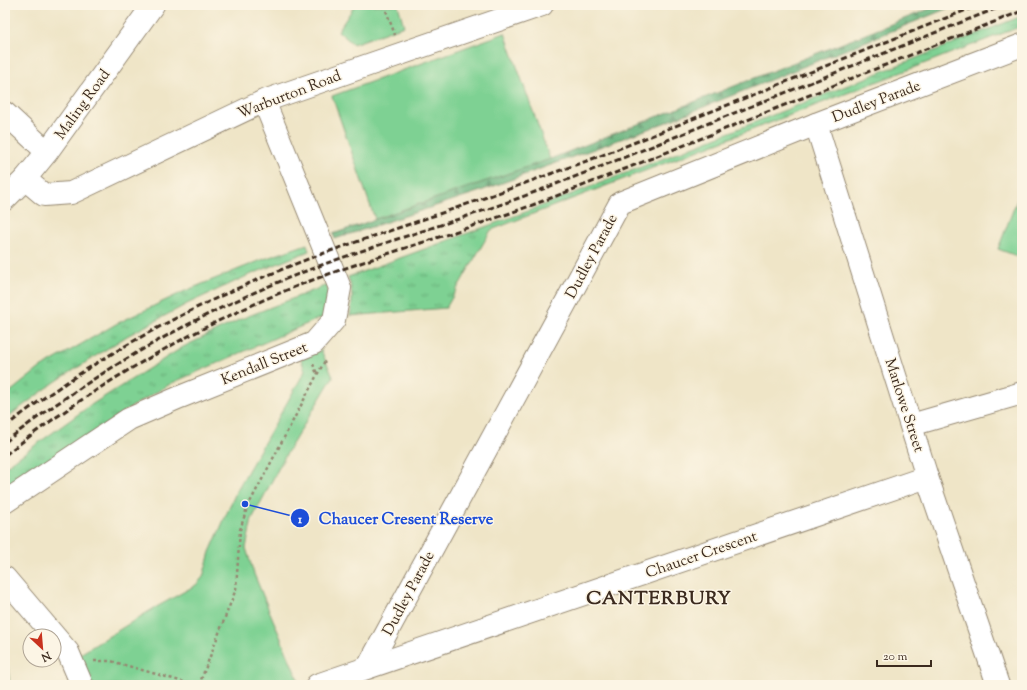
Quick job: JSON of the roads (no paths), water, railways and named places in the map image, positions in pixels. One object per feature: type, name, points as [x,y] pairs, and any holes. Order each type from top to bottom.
[{"type":"street","name":"Maling Road","points":[[5,199],[25,179],[47,152],[153,5]]},
{"type":"street","name":"Warburton Road","points":[[25,179],[44,195],[71,193],[264,101],[542,5]]},
{"type":"street","name":"Dudley Parade","points":[[368,667],[620,203],[816,124],[1022,45]]},
{"type":"street","name":"Kendall Street","points":[[5,502],[129,419],[314,343],[334,320],[340,288],[264,101]]},
{"type":"street","points":[[5,113],[47,152]]},
{"type":"street","name":"Marlowe Street","points":[[816,124],[927,476],[998,685]]},
{"type":"street","points":[[911,425],[1022,393]]},
{"type":"street","name":"Chaucer Crescent","points":[[317,685],[927,476]]},
{"type":"street","points":[[5,578],[68,652],[82,685]]},
{"type":"railway","points":[[5,427],[68,381],[102,360],[171,321],[242,286],[316,256],[449,211],[599,156],[979,5]]},
{"type":"railway","points":[[5,442],[75,391],[149,346],[226,305],[266,287],[332,261],[543,189],[1005,5]]},
{"type":"railway","points":[[5,455],[76,403],[113,379],[190,336],[269,298],[339,270],[485,222],[564,193],[1022,11]]},
{"type":"place","name":"Chaucer Cresent Reserve","points":[[245,504]]},
{"type":"district","name":"CANTERBURY","points":[[659,597]]}]
